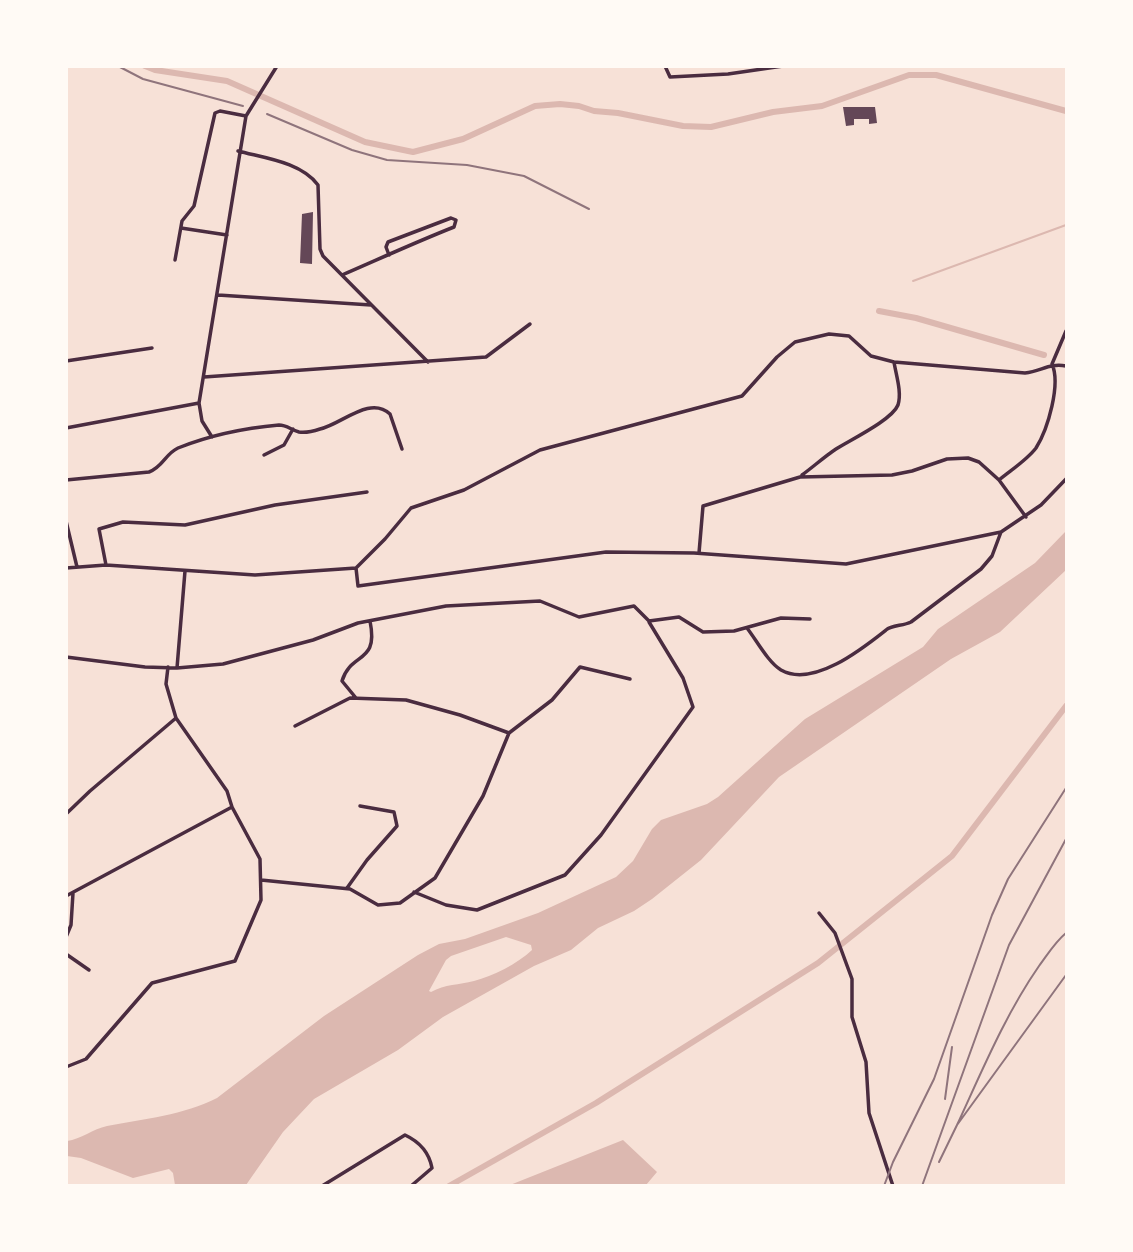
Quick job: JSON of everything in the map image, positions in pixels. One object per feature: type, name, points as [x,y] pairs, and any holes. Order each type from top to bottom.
[{"type":"street","points":[[212,437],[202,421],[199,403],[228,236],[239,150],[246,116],[277,66]]},
{"type":"street","points":[[665,66],[670,78],[783,66]]},
{"type":"street","points":[[175,260],[182,220],[194,206],[215,113],[220,111],[246,116]]},
{"type":"street","points":[[239,150],[294,167],[313,178],[318,185],[320,249],[327,260],[428,362]]},
{"type":"street","points":[[342,275],[389,255],[416,242],[454,227],[457,223],[451,218],[388,242],[386,247],[389,255]]},
{"type":"street","points":[[181,228],[228,236]]},
{"type":"street","points":[[413,232],[416,242]]},
{"type":"street","points":[[218,295],[373,306]]},
{"type":"street","points":[[204,377],[486,357],[530,324]]},
{"type":"street","points":[[999,480],[1035,449],[1041,438],[1050,415],[1056,372],[1052,364],[1066,331]]},
{"type":"street","points":[[66,568],[106,565],[255,575],[356,568],[411,508],[464,490],[540,450],[742,396],[777,357],[795,342],[829,334],[849,337],[871,356],[894,362],[1025,373],[1039,371],[1052,364],[1066,366]]},
{"type":"street","points":[[66,361],[152,348]]},
{"type":"street","points":[[800,477],[836,449],[893,413],[900,396],[894,362]]},
{"type":"street","points":[[66,428],[199,403]]},
{"type":"street","points":[[66,480],[149,472],[157,469],[175,449],[212,437],[281,425],[309,432],[327,427],[355,412],[382,408],[390,414],[402,449]]},
{"type":"street","points":[[264,455],[284,445],[293,429]]},
{"type":"street","points":[[699,553],[704,506],[800,477],[891,475],[958,458],[979,462],[999,480],[1026,517]]},
{"type":"street","points":[[356,568],[358,586],[606,552],[699,553],[846,564],[1001,532],[1026,517],[1066,479]]},
{"type":"street","points":[[106,565],[99,529],[123,522],[185,525],[275,505],[367,492]]},
{"type":"street","points":[[66,521],[77,567]]},
{"type":"street","points":[[747,628],[778,668],[790,674],[806,675],[824,669],[861,651],[888,628],[911,622],[981,569],[992,556],[1001,532]]},
{"type":"street","points":[[177,668],[185,571]]},
{"type":"street","points":[[66,657],[145,667],[177,668],[223,664],[313,640],[370,621],[446,606],[540,601],[579,617],[634,606],[649,621],[683,678],[693,707],[601,835],[565,875],[477,910],[446,905],[414,892]]},
{"type":"street","points":[[649,621],[679,617],[703,632],[747,628],[781,618],[810,619]]},
{"type":"street","points":[[356,698],[342,681],[345,671],[368,653],[373,638],[370,621]]},
{"type":"street","points":[[66,1067],[86,1059],[152,983],[235,961],[261,900],[260,859],[232,807],[227,791],[176,718],[166,684],[168,667]]},
{"type":"street","points":[[261,880],[347,889],[378,905],[400,903],[435,878],[483,796],[509,733],[552,701],[580,667],[629,679]]},
{"type":"street","points":[[295,726],[350,698],[356,698],[406,700],[460,715],[509,733]]},
{"type":"street","points":[[66,814],[176,718]]},
{"type":"street","points":[[347,889],[367,860],[397,826],[394,812],[360,806]]},
{"type":"street","points":[[66,896],[232,807]]},
{"type":"street","points":[[66,937],[71,925],[73,893]]},
{"type":"street","points":[[819,914],[835,933],[852,979],[852,1017],[866,1062],[869,1113],[893,1185]]},
{"type":"street","points":[[66,954],[89,970]]},
{"type":"street","points":[[321,1185],[405,1135],[422,1146],[430,1157],[432,1168],[411,1185]]},
{"type":"shaded area","points":[[1066,531],[1066,570],[1000,632],[951,659],[779,777],[701,860],[652,899],[598,928],[571,950],[534,966],[443,1017],[398,1050],[314,1099],[283,1132],[246,1185],[175,1185],[173,1173],[169,1169],[133,1178],[81,1158],[67,1156],[67,1141],[97,1129],[177,1112],[217,1098],[324,1016],[439,944],[465,939],[538,913],[616,877],[633,861],[652,829],[661,820],[707,804],[718,797],[805,719],[923,647],[938,629],[1035,563]],"holes":[[[506,937],[531,945],[532,950],[526,955],[497,973],[429,991],[446,960],[451,956]]]},
{"type":"shaded area","points":[[623,1140],[657,1172],[646,1185],[510,1185]]},
{"type":"building","points":[[843,107],[875,107],[877,123],[869,124],[869,119],[854,119],[854,125],[846,126]]},
{"type":"building","points":[[313,212],[312,264],[300,263],[302,214]]},
{"type":"waterway","points":[[145,66],[155,70],[227,81],[365,142],[413,152],[463,139],[535,106],[579,106],[683,126],[711,127],[773,112],[822,106],[909,75],[936,75],[1066,111]]},
{"type":"waterway","points":[[913,281],[1066,225]]},
{"type":"waterway","points":[[879,311],[916,318],[1044,355]]},
{"type":"waterway","points":[[449,1186],[596,1103],[818,963],[952,856],[1066,706]]},
{"type":"railway","points":[[118,66],[143,79],[243,106]]},
{"type":"railway","points":[[267,114],[352,150],[387,160],[467,165],[524,176],[589,209]]},
{"type":"railway","points":[[884,1186],[934,1079],[992,915],[1008,879],[1066,788]]},
{"type":"railway","points":[[922,1186],[1009,945],[1066,839]]},
{"type":"railway","points":[[1066,933],[1039,966],[1015,1004],[957,1125],[1066,975]]},
{"type":"railway","points":[[945,1099],[952,1047]]},
{"type":"railway","points":[[939,1162],[957,1125]]}]
